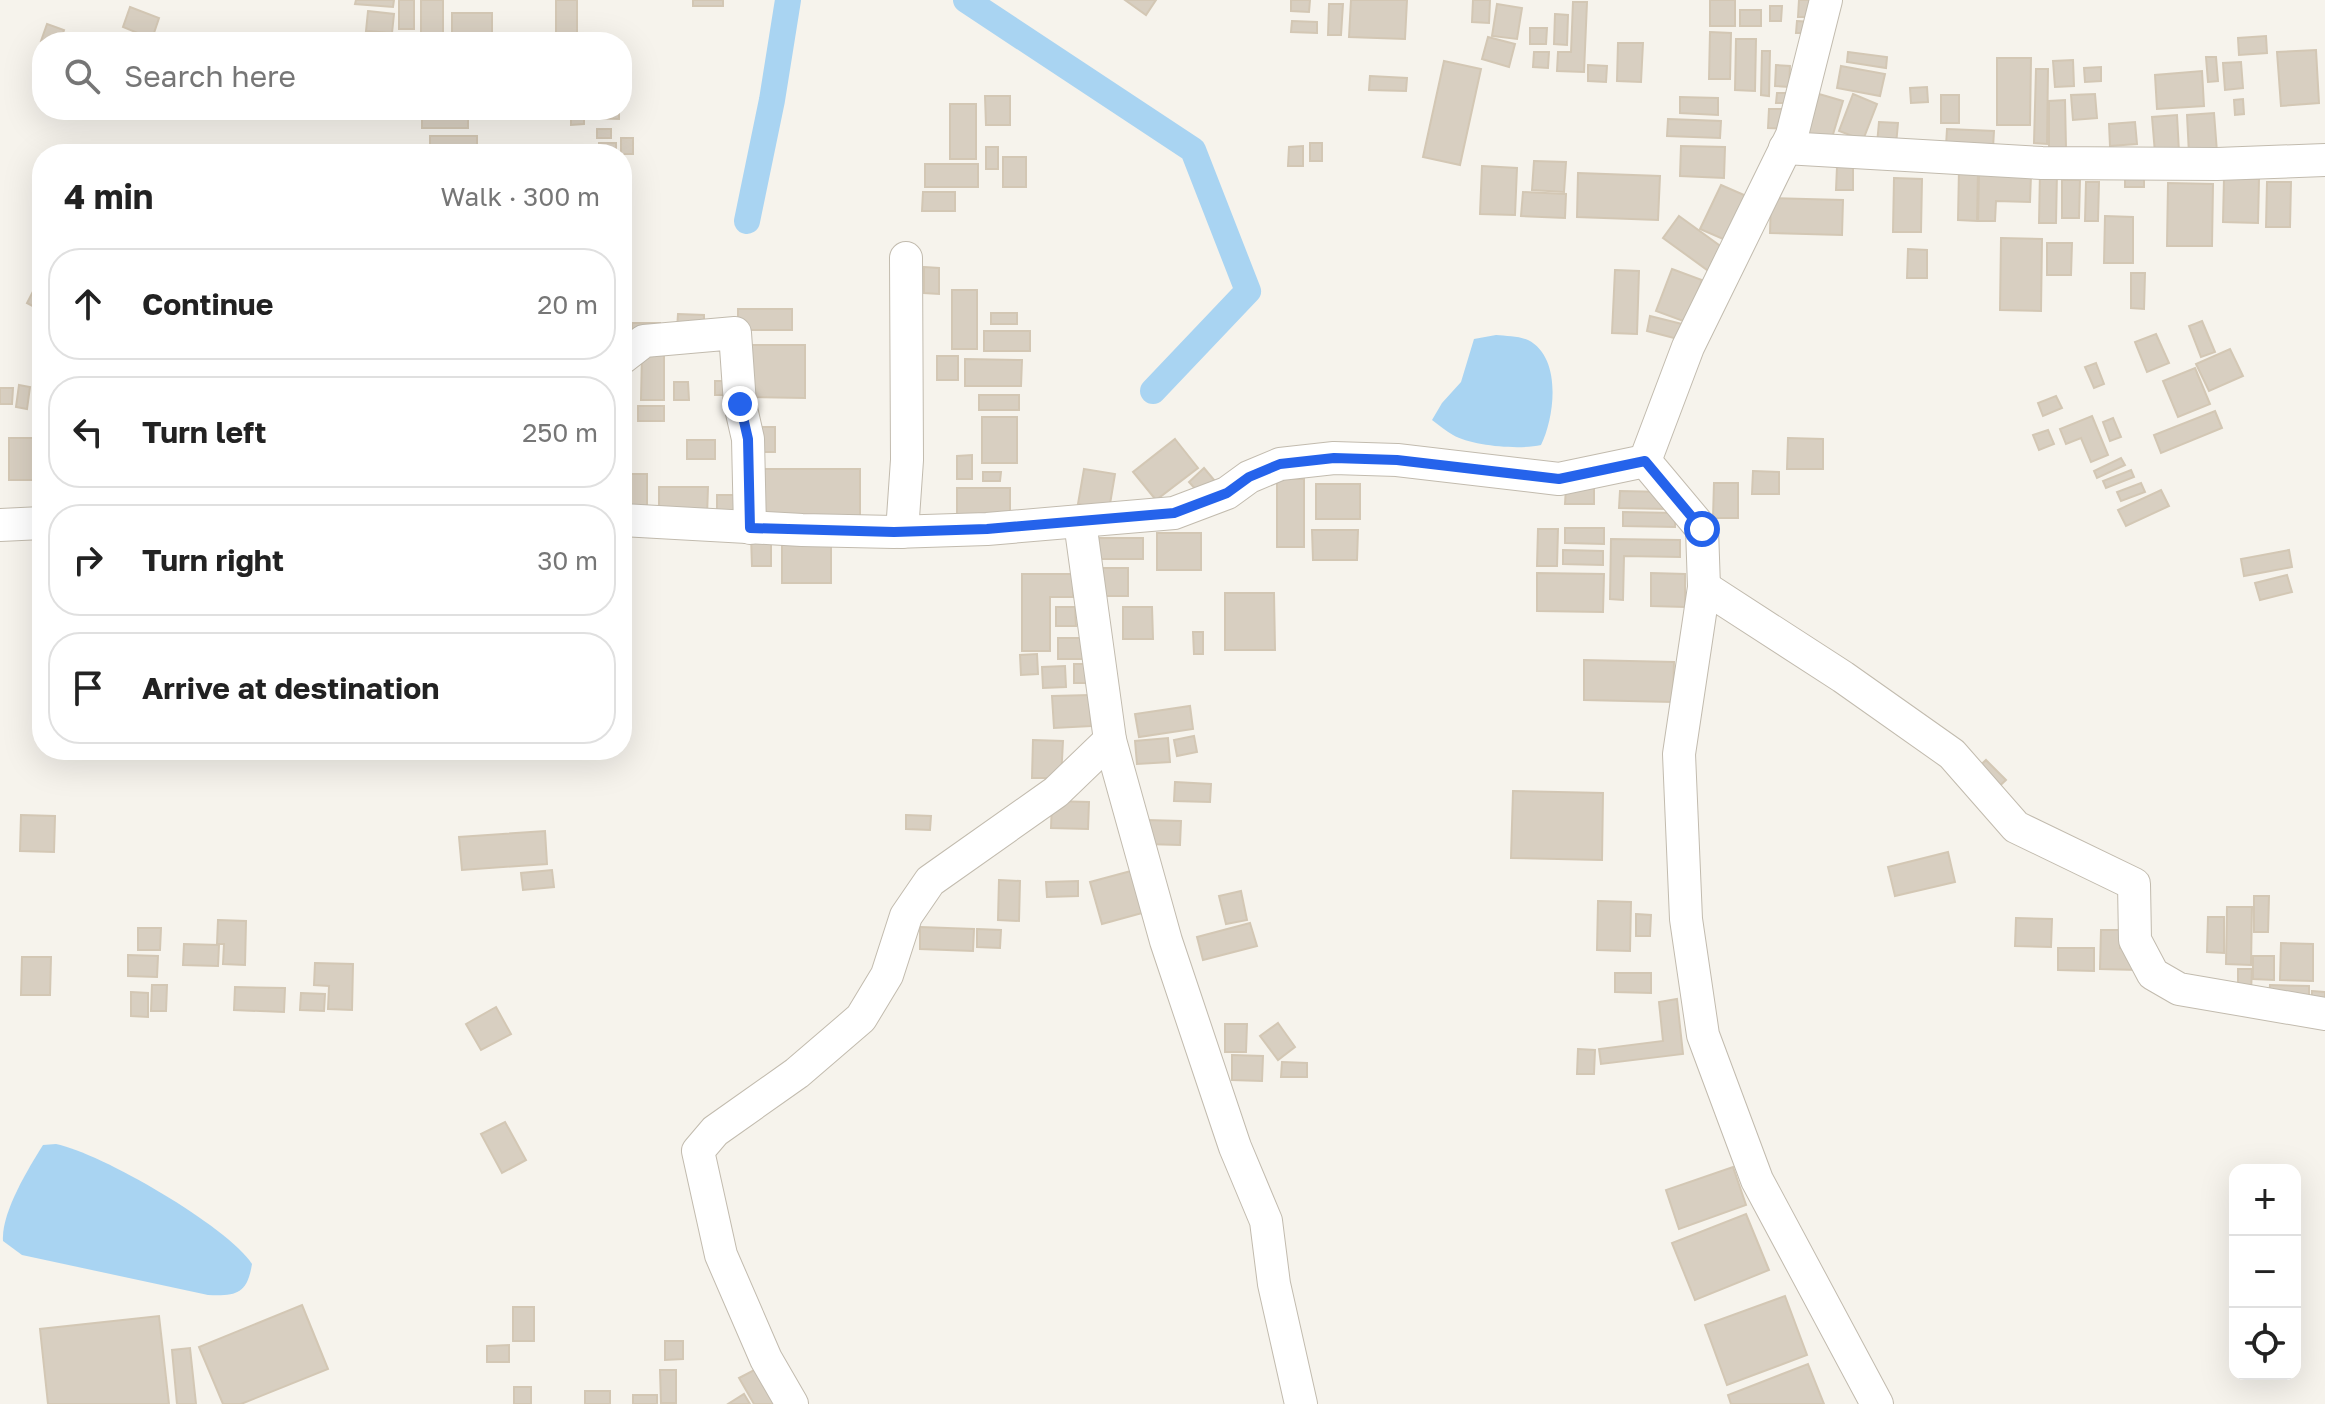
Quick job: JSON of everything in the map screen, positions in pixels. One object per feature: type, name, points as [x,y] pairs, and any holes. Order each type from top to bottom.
[{"type":"street","points":[[1645,461],[1688,347],[1796,120],[1826,0]]},
{"type":"street","points":[[1785,148],[2042,163],[2217,164],[2325,160]]},
{"type":"street","points":[[902,532],[907,460],[906,258]]},
{"type":"street","points":[[632,350],[644,341],[735,333],[740,404],[748,439],[750,528]]},
{"type":"street","points":[[632,521],[750,528],[902,532],[1080,522],[1174,513],[1227,493],[1249,477],[1280,464],[1334,458],[1397,460],[1559,479],[1645,461]]},
{"type":"street","points":[[1645,461],[1702,529],[1704,587],[1679,754],[1686,919],[1703,1035],[1757,1180],[1877,1404]]},
{"type":"street","points":[[1080,522],[1110,740],[1166,941],[1235,1147],[1266,1221],[1274,1284],[1301,1404]]},
{"type":"street","points":[[0,525],[32,523]]},
{"type":"street","points":[[1704,587],[1843,677],[1952,754],[2016,827],[2134,884],[2135,940],[2153,974],[2179,989],[2325,1014]]},
{"type":"street","points":[[792,1404],[766,1359],[721,1255],[698,1151],[715,1131],[797,1073],[861,1018],[887,975],[906,916],[930,881],[1056,792],[1110,740]]},
{"type":"water","points":[[1496,335],[1528,340],[1539,348],[1546,360],[1551,373],[1552,404],[1541,445],[1508,447],[1472,442],[1453,435],[1432,420],[1461,382],[1474,339]]},
{"type":"water","points":[[56,1144],[102,1161],[131,1176],[217,1230],[252,1264],[244,1287],[233,1294],[208,1295],[22,1255],[3,1241],[6,1218],[23,1179],[43,1145]]},
{"type":"building","points":[[356,0],[394,0],[393,7],[355,4]]},
{"type":"building","points":[[399,0],[414,0],[414,29],[399,29]]},
{"type":"building","points":[[421,0],[443,0],[443,32],[421,32]]},
{"type":"building","points":[[556,0],[577,0],[577,32],[556,32]]},
{"type":"building","points":[[693,0],[723,0],[723,6],[693,6]]},
{"type":"building","points":[[1125,0],[1156,0],[1146,15]]},
{"type":"building","points":[[1291,0],[1310,0],[1309,12],[1291,11]]},
{"type":"building","points":[[1351,0],[1407,0],[1405,39],[1349,37]]},
{"type":"building","points":[[1473,0],[1490,0],[1489,23],[1472,22]]},
{"type":"building","points":[[1710,0],[1735,0],[1735,26],[1710,26]]},
{"type":"building","points":[[1799,0],[1820,0],[1820,17],[1798,17]]},
{"type":"building","points":[[1573,2],[1587,2],[1584,72],[1557,71],[1558,52],[1571,52]]},
{"type":"building","points":[[1329,4],[1343,4],[1341,35],[1328,35]]},
{"type":"building","points":[[1497,4],[1522,8],[1517,39],[1492,36]]},
{"type":"building","points":[[1770,6],[1782,6],[1781,21],[1770,21]]},
{"type":"building","points":[[130,7],[159,18],[154,32],[135,32],[123,27]]},
{"type":"building","points":[[1740,10],[1761,10],[1761,26],[1740,26]]},
{"type":"building","points":[[368,11],[394,14],[392,32],[366,31]]},
{"type":"building","points":[[452,13],[492,13],[492,32],[452,32]]},
{"type":"building","points":[[1555,14],[1568,15],[1567,45],[1554,44]]},
{"type":"building","points":[[1292,21],[1317,22],[1317,33],[1291,32]]},
{"type":"building","points":[[1797,21],[1812,22],[1812,33],[1796,33]]},
{"type":"building","points":[[47,24],[64,30],[63,32],[44,32]]},
{"type":"building","points":[[1530,28],[1547,28],[1546,44],[1530,44]]},
{"type":"building","points":[[1710,32],[1731,33],[1730,79],[1709,79]]},
{"type":"building","points":[[2266,36],[2267,53],[2239,55],[2238,38]]},
{"type":"building","points":[[1488,37],[1515,44],[1509,67],[1482,59]]},
{"type":"building","points":[[1736,39],[1756,39],[1755,91],[1735,90]]},
{"type":"building","points":[[1618,43],[1643,43],[1641,82],[1617,81]]},
{"type":"building","points":[[2316,50],[2319,103],[2281,106],[2277,52]]},
{"type":"building","points":[[1762,51],[1770,51],[1769,96],[1761,95]]},
{"type":"building","points":[[1534,52],[1549,52],[1548,68],[1533,67]]},
{"type":"building","points":[[1848,52],[1887,57],[1886,68],[1847,62]]},
{"type":"building","points":[[2206,57],[2216,57],[2218,81],[2208,82]]},
{"type":"building","points":[[1997,58],[2031,58],[2030,125],[1997,125]]},
{"type":"building","points":[[2073,60],[2074,86],[2055,87],[2053,61]]},
{"type":"building","points":[[1444,61],[1481,69],[1460,165],[1423,157]]},
{"type":"building","points":[[2241,62],[2243,88],[2225,90],[2223,63]]},
{"type":"building","points":[[1588,65],[1607,66],[1606,82],[1588,81]]},
{"type":"building","points":[[1776,65],[1790,66],[1789,87],[1775,86]]},
{"type":"building","points":[[1841,66],[1885,74],[1880,96],[1837,88]]},
{"type":"building","points":[[2101,67],[2101,81],[2085,82],[2084,68]]},
{"type":"building","points":[[2036,69],[2048,69],[2047,144],[2034,143]]},
{"type":"building","points":[[2202,71],[2204,106],[2157,109],[2155,75]]},
{"type":"building","points":[[1370,76],[1407,78],[1406,91],[1369,90]]},
{"type":"building","points":[[1927,87],[1928,102],[1911,103],[1910,88]]},
{"type":"building","points":[[1777,93],[1794,93],[1794,103],[1776,103]]},
{"type":"building","points":[[1819,94],[1843,101],[1831,141],[1807,134]]},
{"type":"building","points":[[1853,94],[1877,104],[1863,140],[1839,131]]},
{"type":"building","points":[[2095,94],[2097,118],[2073,120],[2071,95]]},
{"type":"building","points":[[1941,95],[1959,95],[1959,123],[1941,123]]},
{"type":"building","points":[[985,96],[1010,96],[1010,125],[986,125]]},
{"type":"building","points":[[1680,97],[1718,98],[1718,115],[1680,113]]},
{"type":"building","points":[[2243,99],[2244,114],[2235,115],[2234,100]]},
{"type":"building","points":[[2065,100],[2066,148],[2049,148],[2049,101]]},
{"type":"building","points":[[950,104],[976,104],[976,159],[950,159]]},
{"type":"building","points":[[1769,109],[1789,109],[1788,129],[1768,128]]},
{"type":"building","points":[[2214,113],[2217,152],[2189,154],[2187,115]]},
{"type":"building","points":[[2177,115],[2179,152],[2155,153],[2152,117]]},
{"type":"building","points":[[1668,119],[1721,121],[1720,138],[1667,136]]},
{"type":"building","points":[[422,120],[468,120],[468,128],[422,128]]},
{"type":"building","points":[[571,120],[584,120],[584,124],[571,125]]},
{"type":"building","points":[[1879,122],[1898,123],[1896,145],[1877,144]]},
{"type":"building","points":[[2135,122],[2137,144],[2110,146],[2109,124]]},
{"type":"building","points":[[597,129],[611,129],[611,138],[597,138]]},
{"type":"building","points":[[1947,129],[1994,131],[1993,148],[1946,146]]},
{"type":"building","points":[[430,136],[477,136],[477,144],[430,144]]},
{"type":"building","points":[[621,138],[633,138],[633,154],[632,144],[621,144]]},
{"type":"building","points":[[1310,143],[1322,143],[1322,161],[1310,161]]},
{"type":"building","points":[[1303,146],[1303,166],[1288,166],[1289,147]]},
{"type":"building","points":[[1681,146],[1725,147],[1724,178],[1680,176]]},
{"type":"building","points":[[986,147],[998,147],[998,169],[986,169]]},
{"type":"building","points":[[1003,157],[1026,157],[1026,187],[1003,187]]},
{"type":"building","points":[[1534,161],[1566,162],[1564,192],[1532,190]]},
{"type":"building","points":[[925,164],[978,164],[978,187],[925,187]]},
{"type":"building","points":[[1482,166],[1517,168],[1515,215],[1480,214]]},
{"type":"building","points":[[1837,167],[1853,167],[1853,190],[1836,190]]},
{"type":"building","points":[[1959,169],[1978,170],[1977,221],[1958,220]]},
{"type":"building","points":[[2125,170],[2144,170],[2144,187],[2125,187]]},
{"type":"building","points":[[2040,171],[2057,172],[2056,223],[2039,223]]},
{"type":"building","points":[[1578,173],[1660,176],[1658,220],[1577,217]]},
{"type":"building","points":[[1979,174],[2031,175],[2030,202],[1996,201],[1995,221],[1978,221]]},
{"type":"building","points":[[1894,178],[1922,179],[1921,232],[1893,232]]},
{"type":"building","points":[[2224,178],[2259,179],[2258,223],[2223,222]]},
{"type":"building","points":[[2062,180],[2080,180],[2079,218],[2062,218]]},
{"type":"building","points":[[2086,182],[2099,182],[2098,221],[2085,221]]},
{"type":"building","points":[[2267,182],[2291,182],[2290,227],[2266,227]]},
{"type":"building","points":[[2168,183],[2213,184],[2212,246],[2167,246]]},
{"type":"building","points":[[1721,185],[1751,198],[1730,242],[1700,229]]},
{"type":"building","points":[[923,192],[955,192],[955,211],[922,211]]},
{"type":"building","points":[[1523,192],[1566,194],[1565,218],[1521,216]]},
{"type":"building","points":[[1771,198],[1843,200],[1842,235],[1770,233]]},
{"type":"building","points":[[1679,216],[1730,253],[1714,275],[1663,238]]},
{"type":"building","points":[[2105,216],[2133,217],[2133,263],[2104,263]]},
{"type":"building","points":[[2001,238],[2042,239],[2041,311],[2000,310]]},
{"type":"building","points":[[2047,243],[2072,243],[2071,275],[2047,275]]},
{"type":"building","points":[[1908,249],[1927,250],[1927,278],[1907,278]]},
{"type":"building","points":[[924,267],[939,268],[939,294],[924,293]]},
{"type":"building","points":[[1672,269],[1702,280],[1686,322],[1656,311]]},
{"type":"building","points":[[1615,270],[1639,271],[1637,334],[1612,333]]},
{"type":"building","points":[[2131,273],[2145,273],[2144,309],[2131,308]]},
{"type":"building","points":[[952,290],[977,290],[977,349],[952,349]]},
{"type":"building","points":[[738,309],[792,309],[792,330],[738,330]]},
{"type":"building","points":[[991,313],[1017,313],[1017,324],[991,324]]},
{"type":"building","points":[[678,314],[704,315],[704,330],[677,329]]},
{"type":"building","points":[[1650,316],[1682,324],[1678,339],[1647,331]]},
{"type":"building","points":[[2202,321],[2215,352],[2201,357],[2189,326]]},
{"type":"building","points":[[632,323],[660,323],[660,336],[632,336]]},
{"type":"building","points":[[984,331],[1030,331],[1030,351],[984,351]]},
{"type":"building","points":[[2156,334],[2169,363],[2147,372],[2135,342]]},
{"type":"building","points":[[744,345],[805,345],[805,398],[744,397]]},
{"type":"building","points":[[2230,349],[2243,376],[2209,391],[2196,364]]},
{"type":"building","points":[[642,353],[664,353],[664,400],[641,400]]},
{"type":"building","points":[[937,356],[958,356],[958,380],[937,380]]},
{"type":"building","points":[[965,359],[1022,360],[1021,386],[965,386]]},
{"type":"building","points":[[2096,363],[2104,384],[2094,388],[2085,367]]},
{"type":"building","points":[[2195,368],[2210,404],[2178,417],[2163,381]]},
{"type":"building","points":[[715,381],[735,381],[735,395],[715,395]]},
{"type":"building","points":[[674,382],[688,382],[689,400],[674,400]]},
{"type":"building","points":[[19,385],[30,387],[27,409],[16,407]]},
{"type":"building","points":[[0,388],[13,388],[12,404],[0,404]]},
{"type":"building","points":[[979,395],[1019,395],[1019,410],[979,410]]},
{"type":"building","points":[[2056,396],[2062,408],[2043,416],[2038,403]]},
{"type":"building","points":[[638,406],[664,406],[664,421],[638,421]]},
{"type":"building","points":[[2215,411],[2222,428],[2161,453],[2154,435]]},
{"type":"building","points":[[2092,416],[2108,455],[2091,462],[2081,438],[2066,444],[2060,429]]},
{"type":"building","points":[[982,417],[1017,417],[1017,463],[982,463]]},
{"type":"building","points":[[2113,418],[2121,437],[2110,441],[2103,422]]},
{"type":"building","points":[[755,427],[775,427],[775,452],[755,452]]},
{"type":"building","points":[[2048,430],[2054,444],[2039,450],[2033,435]]},
{"type":"building","points":[[9,438],[32,438],[32,480],[9,480]]},
{"type":"building","points":[[1788,438],[1823,439],[1823,469],[1787,469]]},
{"type":"building","points":[[1175,439],[1198,468],[1156,500],[1133,472]]},
{"type":"building","points":[[687,440],[715,440],[715,459],[687,459]]},
{"type":"building","points":[[972,455],[972,479],[957,479],[957,456]]},
{"type":"building","points":[[2121,458],[2125,465],[2097,478],[2094,471]]},
{"type":"building","points":[[1204,468],[1214,480],[1199,493],[1189,482]]},
{"type":"building","points":[[764,469],[860,469],[860,522],[764,522]]},
{"type":"building","points":[[1084,469],[1115,474],[1109,510],[1078,504]]},
{"type":"building","points":[[2131,470],[2134,477],[2106,488],[2103,481]]},
{"type":"building","points":[[1753,471],[1779,472],[1779,494],[1752,494]]},
{"type":"building","points":[[983,472],[1001,472],[1000,481],[983,481]]},
{"type":"building","points":[[632,474],[647,474],[647,514],[632,514]]},
{"type":"building","points":[[1277,479],[1304,479],[1304,547],[1277,547]]},
{"type":"building","points":[[1714,483],[1738,483],[1738,518],[1713,518]]},
{"type":"building","points":[[2141,483],[2145,492],[2121,501],[2117,492]]},
{"type":"building","points":[[1316,484],[1360,484],[1360,519],[1316,519]]},
{"type":"building","points":[[659,487],[708,487],[707,516],[659,516]]},
{"type":"building","points":[[1566,487],[1594,487],[1594,504],[1565,504]]},
{"type":"building","points":[[957,488],[1010,488],[1010,519],[957,519]]},
{"type":"building","points":[[2161,490],[2169,506],[2126,526],[2118,510]]},
{"type":"building","points":[[1620,491],[1667,492],[1667,509],[1619,508]]},
{"type":"building","points":[[717,495],[737,495],[738,518],[717,518]]},
{"type":"building","points":[[1623,512],[1675,513],[1675,527],[1623,526]]},
{"type":"building","points":[[1565,528],[1604,528],[1604,544],[1565,543]]},
{"type":"building","points":[[1538,529],[1558,529],[1557,566],[1537,566]]},
{"type":"building","points":[[1312,530],[1358,530],[1357,560],[1313,560]]},
{"type":"building","points":[[1157,533],[1201,533],[1201,570],[1157,570]]},
{"type":"building","points":[[751,536],[771,536],[771,566],[752,566]]},
{"type":"building","points":[[1099,538],[1143,538],[1143,559],[1099,559]]},
{"type":"building","points":[[782,539],[831,539],[831,583],[782,583]]},
{"type":"building","points":[[1611,539],[1680,540],[1680,557],[1624,556],[1623,600],[1610,599]]},
{"type":"building","points":[[1563,550],[1603,551],[1603,565],[1563,564]]},
{"type":"building","points":[[2289,550],[2292,567],[2244,576],[2241,559]]},
{"type":"building","points":[[1094,568],[1128,568],[1128,596],[1094,596]]},
{"type":"building","points":[[1537,573],[1604,574],[1603,612],[1537,611]]},
{"type":"building","points":[[1651,573],[1685,574],[1685,607],[1651,606]]},
{"type":"building","points":[[1022,574],[1073,574],[1073,597],[1050,597],[1050,651],[1022,651]]},
{"type":"building","points":[[2287,575],[2292,592],[2260,600],[2255,583]]},
{"type":"building","points":[[1225,593],[1274,593],[1275,650],[1225,650]]},
{"type":"building","points":[[1056,607],[1075,607],[1076,626],[1056,626]]},
{"type":"building","points":[[1123,607],[1152,607],[1153,639],[1123,639]]},
{"type":"building","points":[[1193,632],[1203,632],[1203,654],[1194,654]]},
{"type":"building","points":[[1058,638],[1083,638],[1083,659],[1058,659]]},
{"type":"building","points":[[1037,654],[1038,674],[1021,675],[1020,655]]},
{"type":"building","points":[[1584,660],[1674,662],[1673,702],[1584,700]]},
{"type":"building","points":[[1074,664],[1088,664],[1089,683],[1074,683]]},
{"type":"building","points":[[1065,666],[1066,687],[1043,688],[1042,667]]},
{"type":"building","points":[[1090,695],[1091,726],[1054,728],[1052,696]]},
{"type":"building","points":[[1190,706],[1193,729],[1139,737],[1135,714]]},
{"type":"building","points":[[1194,736],[1197,752],[1177,756],[1174,740]]},
{"type":"building","points":[[1168,738],[1170,762],[1137,764],[1135,741]]},
{"type":"building","points":[[1033,740],[1063,741],[1061,778],[1032,778]]},
{"type":"building","points":[[1986,760],[2006,780],[1994,791],[1974,771]]},
{"type":"building","points":[[1175,782],[1211,784],[1210,802],[1174,801]]},
{"type":"building","points":[[1513,791],[1603,793],[1602,860],[1511,858]]},
{"type":"building","points":[[1052,801],[1089,802],[1088,829],[1051,828]]},
{"type":"building","points":[[21,815],[55,816],[54,852],[20,851]]},
{"type":"building","points":[[906,815],[931,816],[930,830],[906,829]]},
{"type":"building","points":[[1146,820],[1181,821],[1180,845],[1146,844]]},
{"type":"building","points":[[545,831],[547,864],[462,870],[459,837]]},
{"type":"building","points":[[1948,852],[1955,882],[1895,896],[1888,867]]},
{"type":"building","points":[[1142,868],[1153,910],[1102,924],[1090,882]]},
{"type":"building","points":[[552,870],[554,887],[523,890],[521,873]]},
{"type":"building","points":[[999,880],[1020,881],[1019,921],[998,920]]},
{"type":"building","points":[[1078,881],[1078,896],[1047,897],[1046,882]]},
{"type":"building","points":[[1241,891],[1247,920],[1226,924],[1219,896]]},
{"type":"building","points":[[2254,896],[2269,896],[2268,932],[2254,932]]},
{"type":"building","points":[[1598,901],[1631,902],[1630,951],[1597,950]]},
{"type":"building","points":[[2227,907],[2252,907],[2251,965],[2226,964]]},
{"type":"building","points":[[1636,914],[1651,915],[1650,936],[1636,936]]},
{"type":"building","points":[[2208,917],[2224,917],[2224,953],[2207,952]]},
{"type":"building","points":[[2016,918],[2052,919],[2051,947],[2015,946]]},
{"type":"building","points":[[218,920],[246,921],[245,965],[223,964],[224,944],[217,944]]},
{"type":"building","points":[[1250,923],[1257,946],[1203,960],[1197,937]]},
{"type":"building","points":[[920,927],[974,929],[973,951],[920,949]]},
{"type":"building","points":[[138,928],[161,928],[160,950],[138,950]]},
{"type":"building","points":[[977,929],[1001,930],[1000,948],[977,947]]},
{"type":"building","points":[[2101,930],[2121,930],[2120,948],[2138,949],[2138,970],[2100,969]]},
{"type":"building","points":[[2281,943],[2313,944],[2313,981],[2280,980]]},
{"type":"building","points":[[184,944],[219,945],[218,966],[183,965]]},
{"type":"building","points":[[2058,948],[2094,948],[2094,971],[2058,970]]},
{"type":"building","points":[[128,955],[158,956],[157,977],[128,976]]},
{"type":"building","points":[[2253,956],[2274,956],[2274,980],[2253,979]]},
{"type":"building","points":[[22,957],[51,957],[50,995],[21,995]]},
{"type":"building","points":[[315,963],[353,964],[352,1010],[328,1009],[329,986],[314,985]]},
{"type":"building","points":[[2238,969],[2252,969],[2251,991],[2238,991]]},
{"type":"building","points":[[1615,973],[1651,973],[1651,993],[1615,992]]},
{"type":"building","points":[[152,985],[167,985],[166,1011],[151,1011]]},
{"type":"building","points":[[2270,985],[2309,986],[2309,1002],[2269,1001]]},
{"type":"building","points":[[235,987],[285,988],[284,1012],[234,1010]]},
{"type":"building","points":[[2312,991],[2325,992],[2325,1009],[2312,1009]]},
{"type":"building","points":[[131,992],[148,993],[148,1017],[131,1016]]},
{"type":"building","points":[[301,993],[325,994],[324,1011],[300,1010]]},
{"type":"building","points":[[1677,999],[1683,1054],[1601,1064],[1599,1049],[1663,1041],[1659,1002]]},
{"type":"building","points":[[496,1007],[511,1034],[481,1050],[466,1024]]},
{"type":"building","points":[[1278,1023],[1295,1047],[1278,1060],[1260,1036]]},
{"type":"building","points":[[1225,1024],[1247,1024],[1246,1052],[1225,1052]]},
{"type":"building","points":[[1578,1049],[1595,1050],[1594,1074],[1577,1074]]},
{"type":"building","points":[[1232,1055],[1263,1056],[1262,1081],[1232,1080]]},
{"type":"building","points":[[1282,1062],[1307,1063],[1307,1077],[1281,1077]]},
{"type":"building","points":[[505,1122],[526,1160],[502,1173],[481,1134]]},
{"type":"building","points":[[1733,1167],[1746,1205],[1679,1229],[1666,1190]]},
{"type":"building","points":[[1746,1214],[1769,1270],[1695,1300],[1672,1243]]},
{"type":"building","points":[[1785,1296],[1807,1355],[1727,1385],[1705,1325]]},
{"type":"building","points":[[302,1305],[328,1369],[241,1404],[223,1404],[199,1347]]},
{"type":"building","points":[[513,1307],[534,1307],[534,1341],[513,1341]]},
{"type":"building","points":[[159,1316],[169,1404],[48,1404],[40,1329]]},
{"type":"building","points":[[665,1341],[683,1341],[683,1359],[665,1360]]},
{"type":"building","points":[[509,1345],[509,1362],[487,1362],[487,1346]]},
{"type":"building","points":[[190,1348],[196,1404],[177,1404],[172,1350]]},
{"type":"building","points":[[1808,1364],[1824,1404],[1731,1404],[1728,1395]]},
{"type":"building","points":[[760,1367],[782,1404],[754,1404],[739,1378]]},
{"type":"building","points":[[660,1370],[676,1370],[676,1403],[661,1403]]},
{"type":"building","points":[[514,1387],[531,1387],[531,1404],[514,1404]]},
{"type":"building","points":[[585,1391],[610,1391],[610,1404],[585,1404]]},
{"type":"building","points":[[744,1394],[750,1404],[728,1404]]},
{"type":"building","points":[[633,1395],[657,1395],[657,1404],[633,1404]]},
{"type":"waterway","points":[[747,221],[772,100],[788,0]]},
{"type":"waterway","points":[[966,0],[1193,150],[1248,291],[1153,391]]},
{"type":"route","points":[[740,404],[748,439],[750,528],[894,532],[987,529],[1174,513],[1227,493],[1249,477],[1280,464],[1334,458],[1397,460],[1559,479],[1645,461],[1702,529]]}]
